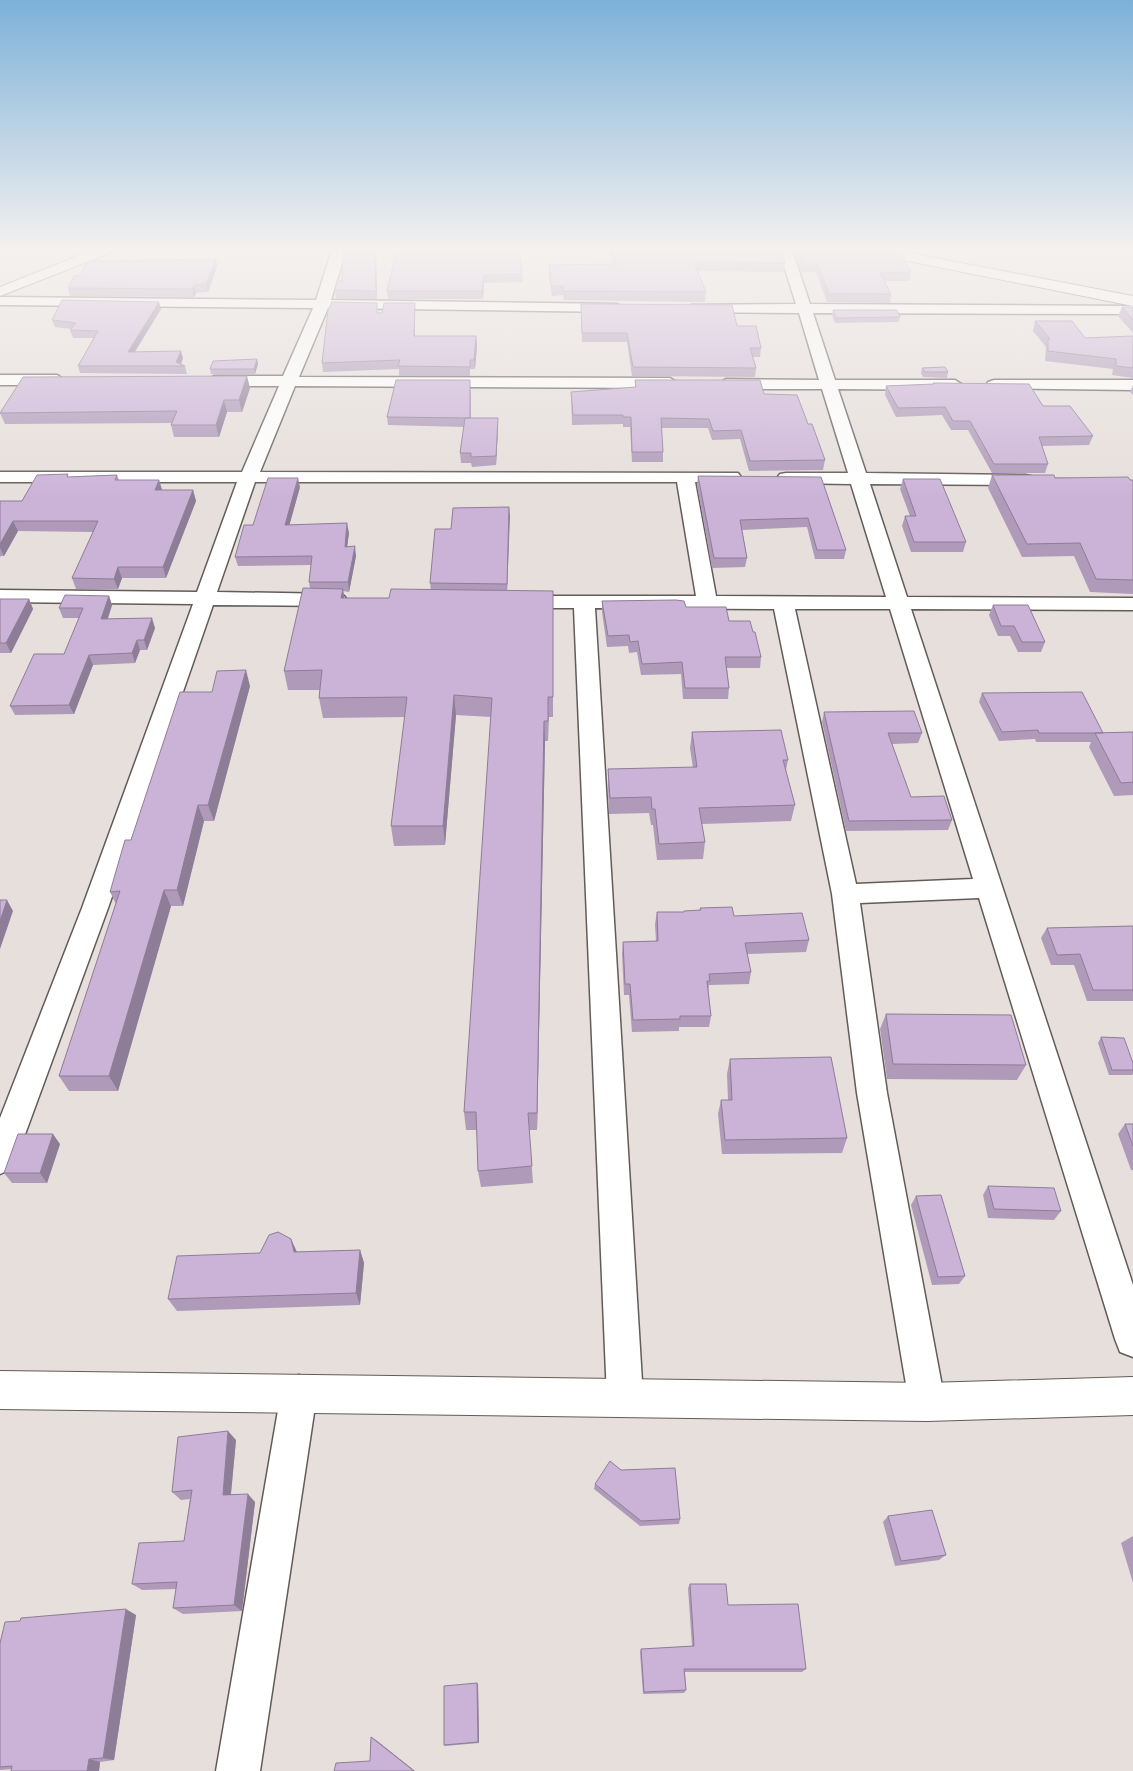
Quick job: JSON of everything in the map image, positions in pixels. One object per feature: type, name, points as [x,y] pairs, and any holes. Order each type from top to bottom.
[{"type":"street","points":[[0,1159],[95,908],[207,598],[248,478],[310,333]]},
{"type":"street","points":[[812,333],[1133,1339]]},
{"type":"street","points":[[0,380],[75,381]]},
{"type":"street","points":[[202,381],[684,383]]},
{"type":"street","points":[[713,384],[1133,385]]},
{"type":"street","points":[[0,477],[753,478]]},
{"type":"street","points":[[685,477],[707,602]]},
{"type":"street","points":[[772,478],[1045,480]]},
{"type":"street","points":[[0,596],[356,600]]},
{"type":"street","points":[[495,602],[707,602],[1131,608]]},
{"type":"street","points":[[584,603],[625,1398]]},
{"type":"street","points":[[783,603],[846,894],[872,1093],[927,1402]]},
{"type":"street","points":[[846,894],[989,888]]},
{"type":"street","points":[[0,1390],[927,1402],[1133,1396]]},
{"type":"street","points":[[238,1771],[299,1393]]},
{"type":"building","points":[[97,333],[140,333],[128,352],[181,351],[176,362],[185,366],[78,366]]},
{"type":"building","points":[[325,333],[414,333],[414,336],[476,336],[474,360],[470,360],[470,367],[398,366],[400,360],[322,363]]},
{"type":"building","points":[[582,333],[758,333],[761,348],[750,348],[756,368],[633,367],[627,333]]},
{"type":"building","points":[[1045,333],[1081,333],[1085,338],[1133,336],[1133,368],[1116,366],[1116,359],[1048,351],[1048,339],[1050,339]]},
{"type":"building","points":[[257,359],[254,369],[210,369],[213,361]]},
{"type":"building","points":[[945,367],[948,372],[925,372],[922,368]]},
{"type":"building","points":[[247,376],[239,400],[224,400],[216,425],[171,425],[177,411],[0,413],[23,377]]},
{"type":"building","points":[[396,380],[470,380],[470,418],[387,417]]},
{"type":"building","points":[[635,380],[760,380],[764,394],[797,395],[808,424],[812,424],[825,460],[750,461],[741,430],[713,431],[709,419],[661,418],[663,452],[632,452],[631,417],[623,417],[623,415],[573,415],[571,392],[636,387]]},
{"type":"building","points":[[933,383],[1029,384],[1043,406],[1070,406],[1093,436],[1039,437],[1048,464],[994,464],[970,421],[953,421],[945,407],[898,408],[886,386]]},
{"type":"building","points":[[465,418],[498,418],[496,456],[471,457],[471,453],[460,453]]},
{"type":"building","points":[[68,474],[67,477],[117,475],[115,480],[159,480],[155,490],[193,490],[163,567],[118,567],[114,579],[72,578],[98,521],[13,521],[0,544],[0,501],[22,501],[37,475]]},
{"type":"building","points":[[992,475],[1054,475],[1055,478],[1128,477],[1130,480],[1133,480],[1133,580],[1096,579],[1080,543],[1027,544]]},
{"type":"building","points":[[698,476],[821,477],[846,550],[817,550],[808,518],[740,520],[747,558],[714,558]]},
{"type":"building","points":[[268,478],[298,478],[285,525],[347,523],[345,547],[355,546],[348,582],[309,582],[312,556],[235,557],[244,525],[253,525]]},
{"type":"building","points":[[903,479],[940,479],[966,542],[914,542],[905,516],[916,516]]},
{"type":"building","points":[[509,507],[507,584],[430,583],[435,529],[451,529],[453,508]]},
{"type":"building","points":[[303,588],[343,589],[341,598],[389,598],[391,589],[553,591],[553,697],[548,697],[548,721],[544,721],[537,1113],[528,1113],[532,1166],[478,1171],[476,1112],[464,1112],[492,698],[454,695],[443,826],[391,826],[407,697],[319,698],[322,670],[284,671]]},
{"type":"building","points":[[65,595],[109,596],[101,619],[152,618],[144,640],[137,640],[132,653],[89,655],[69,705],[10,706],[34,654],[64,654],[83,608],[59,608]]},
{"type":"building","points":[[0,599],[29,599],[6,643],[0,643]]},
{"type":"building","points":[[602,601],[684,601],[686,607],[726,607],[729,621],[750,621],[753,632],[755,632],[761,657],[725,657],[729,688],[685,688],[682,662],[642,664],[638,641],[630,642],[629,635],[608,636]]},
{"type":"building","points":[[993,605],[1028,605],[1045,642],[1022,642],[1014,626],[1001,626]]},
{"type":"building","points":[[246,670],[208,805],[198,805],[177,890],[164,890],[109,1076],[59,1076],[120,891],[110,892],[125,840],[131,840],[180,692],[212,692],[217,671]]},
{"type":"building","points":[[1082,692],[1103,733],[1039,733],[1038,730],[1002,732],[982,693]]},
{"type":"building","points":[[914,711],[922,733],[888,733],[911,797],[944,796],[952,820],[849,821],[824,712]]},
{"type":"building","points":[[781,730],[788,760],[783,760],[795,805],[699,808],[705,842],[659,844],[655,809],[652,809],[651,797],[610,798],[608,769],[697,767],[692,732]]},
{"type":"building","points":[[1133,732],[1133,782],[1121,783],[1095,733]]},
{"type":"building","points":[[0,900],[7,900],[0,921]]},
{"type":"building","points":[[732,907],[734,916],[802,913],[809,940],[745,943],[751,972],[709,974],[710,981],[707,981],[711,1016],[680,1016],[680,1019],[633,1020],[630,984],[625,984],[623,942],[658,941],[657,912],[684,912],[701,910],[700,908]]},
{"type":"building","points":[[1133,926],[1133,990],[1093,990],[1080,954],[1057,955],[1047,928]]},
{"type":"building","points":[[886,1014],[1011,1015],[1026,1065],[893,1064]]},
{"type":"building","points":[[1101,1037],[1124,1038],[1133,1063],[1133,1070],[1112,1070]]},
{"type":"building","points":[[831,1057],[847,1138],[725,1140],[721,1100],[732,1100],[730,1059]]},
{"type":"building","points":[[1125,1124],[1133,1124],[1133,1146]]},
{"type":"building","points":[[18,1134],[53,1134],[40,1173],[4,1173]]},
{"type":"building","points":[[988,1186],[1054,1188],[1061,1211],[994,1209]]},
{"type":"building","points":[[941,1195],[965,1276],[938,1277],[916,1196]]},
{"type":"building","points":[[278,1232],[291,1239],[294,1252],[360,1250],[356,1293],[168,1299],[177,1256],[260,1253],[269,1235]]},
{"type":"building","points":[[228,1431],[223,1495],[248,1494],[234,1605],[173,1608],[177,1582],[132,1584],[139,1543],[184,1541],[192,1490],[172,1492],[178,1437]]},
{"type":"building","points":[[610,1461],[621,1470],[675,1468],[680,1519],[641,1521],[595,1484]]},
{"type":"building","points":[[932,1510],[946,1555],[901,1561],[888,1516]]},
{"type":"building","points":[[690,1584],[726,1584],[728,1605],[798,1604],[806,1669],[684,1669],[686,1690],[644,1692],[641,1649],[694,1646]]},
{"type":"building","points":[[126,1609],[103,1758],[89,1759],[87,1771],[11,1771],[12,1766],[0,1767],[0,1643],[5,1622],[20,1621],[21,1618]]},
{"type":"building","points":[[477,1683],[478,1742],[444,1745],[444,1686]]},
{"type":"building","points":[[371,1737],[414,1771],[334,1771],[336,1763],[370,1761]]}]
